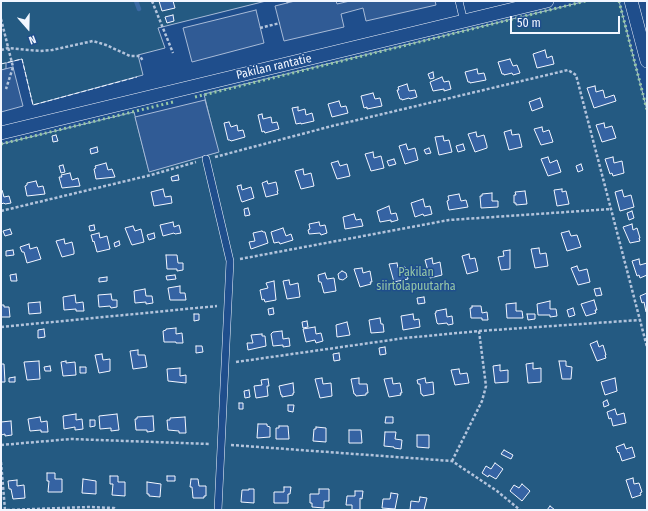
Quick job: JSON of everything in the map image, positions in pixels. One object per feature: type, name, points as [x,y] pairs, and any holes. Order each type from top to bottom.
[{"type":"street","name":"Pakilan rantatie","points":[[1,134],[175,90],[547,1]]},
{"type":"street","points":[[631,1],[646,55]]},
{"type":"lane","points":[[459,1],[464,22]]},
{"type":"lane","points":[[206,159],[230,261],[218,510]]},
{"type":"path","points":[[152,1],[173,53]]},
{"type":"path","points":[[1,19],[12,67],[6,90]]},
{"type":"path","points":[[260,28],[280,23]]},
{"type":"path","points":[[1,50],[8,48],[40,51],[52,50],[93,41],[130,56],[140,56],[143,61]]},
{"type":"path","points":[[1,211],[151,175],[332,126],[568,70],[576,75],[647,347]]},
{"type":"path","points":[[230,261],[449,220],[611,209]]},
{"type":"path","points":[[1,326],[228,305]]},
{"type":"path","points":[[225,364],[405,338],[479,331],[640,320]]},
{"type":"path","points":[[452,461],[482,401],[486,386],[479,331]]},
{"type":"path","points":[[1,445],[71,439],[222,444],[452,461],[497,491],[520,510]]},
{"type":"path","points":[[1,462],[6,510],[58,507],[114,508],[116,510]]},
{"type":"path","points":[[58,507],[63,510]]},
{"type":"green space","points":[[1,1],[266,1],[158,28],[165,48],[138,55],[143,75],[33,105],[22,59],[6,63],[6,69],[1,70]]},
{"type":"green space","name":"Pakilan siirtolapuutarha","points":[[586,1],[619,1],[647,110],[647,510],[1,510],[1,144],[134,112],[149,171],[218,152],[204,94]]},
{"type":"shaded area","points":[[295,1],[336,1],[337,4],[350,1],[435,1],[436,5],[366,21],[363,8],[341,14],[344,27],[284,41],[275,6]]},
{"type":"shaded area","points":[[256,10],[264,43],[192,62],[183,28]]},
{"type":"shaded area","points":[[13,67],[23,106],[1,112],[1,70]]},
{"type":"shaded area","points":[[205,100],[219,152],[149,172],[135,117]]},
{"type":"building","points":[[159,1],[173,1],[175,8],[162,11]]},
{"type":"building","points":[[173,15],[174,21],[167,23],[165,17]]},
{"type":"building","points":[[545,50],[547,58],[552,56],[554,64],[537,68],[533,54]]},
{"type":"building","points":[[510,59],[513,66],[517,65],[520,73],[513,75],[512,73],[502,74],[498,62]]},
{"type":"building","points":[[477,69],[478,74],[484,73],[486,80],[470,83],[468,82],[465,72]]},
{"type":"building","points":[[433,72],[434,78],[430,79],[428,74]]},
{"type":"building","points":[[442,77],[444,82],[449,81],[451,89],[444,91],[444,89],[433,91],[430,82]]},
{"type":"building","points":[[407,84],[409,91],[415,90],[417,97],[402,100],[400,99],[397,90],[399,90],[398,87]]},
{"type":"building","points":[[595,86],[596,92],[603,90],[605,98],[614,95],[616,101],[594,108],[587,88]]},
{"type":"building","points":[[373,93],[375,99],[380,98],[382,106],[367,109],[367,107],[364,108],[361,96]]},
{"type":"building","points":[[540,98],[543,107],[532,111],[529,102]]},
{"type":"building","points":[[339,101],[341,107],[346,106],[348,113],[332,117],[328,104]]},
{"type":"building","points":[[298,107],[298,111],[305,109],[306,115],[312,113],[314,121],[296,124],[292,108]]},
{"type":"building","points":[[262,114],[263,119],[271,117],[272,123],[277,122],[279,129],[265,133],[264,131],[262,132],[258,115]]},
{"type":"building","points":[[229,122],[231,127],[237,125],[238,131],[243,130],[245,137],[231,141],[228,140],[224,123]]},
{"type":"building","points":[[604,123],[605,128],[612,126],[616,138],[602,142],[596,125]]},
{"type":"building","points":[[542,127],[543,132],[549,130],[553,142],[541,145],[534,129]]},
{"type":"building","points":[[511,130],[512,135],[519,134],[522,147],[509,150],[504,132]]},
{"type":"building","points":[[476,132],[477,137],[484,135],[487,148],[475,152],[468,134]]},
{"type":"building","points":[[56,135],[58,141],[53,142],[52,136]]},
{"type":"building","points":[[443,136],[444,141],[449,140],[452,152],[439,155],[435,137]]},
{"type":"building","points":[[406,144],[408,150],[415,148],[418,160],[405,164],[399,146]]},
{"type":"building","points":[[463,144],[465,150],[458,152],[456,146]]},
{"type":"building","points":[[97,147],[98,152],[91,154],[90,149]]},
{"type":"building","points":[[429,148],[431,153],[426,154],[424,150]]},
{"type":"building","points":[[373,152],[374,158],[381,156],[384,168],[371,171],[365,154]]},
{"type":"building","points":[[548,157],[550,163],[557,160],[561,172],[548,176],[541,159]]},
{"type":"building","points":[[613,157],[614,163],[622,161],[624,173],[613,176],[612,173],[610,174],[605,159]]},
{"type":"building","points":[[394,159],[396,164],[389,166],[387,161]]},
{"type":"building","points":[[338,161],[340,166],[347,164],[350,176],[337,179],[331,163]]},
{"type":"building","points":[[106,163],[108,170],[112,169],[115,177],[96,179],[94,169],[96,168],[95,166]]},
{"type":"building","points":[[581,164],[583,170],[578,172],[576,166]]},
{"type":"building","points":[[63,165],[65,172],[61,173],[59,166]]},
{"type":"building","points":[[303,169],[304,175],[311,173],[314,186],[301,189],[295,171]]},
{"type":"building","points":[[70,173],[72,180],[78,178],[80,186],[62,188],[59,177]]},
{"type":"building","points":[[178,175],[179,180],[172,181],[171,177]]},
{"type":"building","points":[[36,181],[38,187],[43,186],[45,194],[27,196],[25,186],[27,183]]},
{"type":"building","points":[[267,181],[268,184],[276,182],[278,194],[266,197],[262,183]]},
{"type":"building","points":[[241,185],[242,190],[251,187],[254,198],[242,202],[237,186]]},
{"type":"building","points":[[163,189],[165,197],[171,196],[172,203],[154,206],[151,192]]},
{"type":"building","points":[[562,189],[562,192],[566,191],[569,204],[557,206],[554,190]]},
{"type":"building","points":[[1,190],[4,197],[9,196],[11,203],[1,204]]},
{"type":"building","points":[[622,190],[624,197],[631,195],[634,207],[620,211],[615,192]]},
{"type":"building","points":[[525,191],[527,204],[516,205],[516,203],[514,203],[514,195],[516,195],[515,192]]},
{"type":"building","points":[[492,193],[492,201],[498,201],[498,207],[481,208],[480,196],[482,196],[482,194]]},
{"type":"building","points":[[459,194],[461,201],[466,200],[468,207],[449,210],[447,201],[449,200],[448,196]]},
{"type":"building","points":[[423,199],[425,207],[430,206],[432,214],[424,216],[423,214],[415,217],[411,203]]},
{"type":"building","points":[[389,206],[391,214],[396,213],[398,220],[391,222],[391,220],[380,222],[377,211]]},
{"type":"building","points":[[248,208],[250,215],[245,216],[244,209]]},
{"type":"building","points":[[632,211],[634,218],[629,220],[627,213]]},
{"type":"building","points":[[354,214],[356,220],[361,219],[363,226],[345,229],[343,217]]},
{"type":"building","points":[[173,222],[174,227],[179,225],[181,233],[163,236],[160,225]]},
{"type":"building","points":[[319,222],[320,226],[325,225],[327,233],[321,235],[320,233],[309,234],[309,224]]},
{"type":"building","points":[[632,224],[633,230],[637,228],[640,241],[630,243],[623,227]]},
{"type":"building","points":[[94,225],[95,230],[90,231],[89,226]]},
{"type":"building","points":[[133,226],[135,231],[141,229],[144,242],[132,245],[125,228]]},
{"type":"building","points":[[283,228],[286,236],[291,234],[293,240],[280,244],[279,242],[274,243],[271,232]]},
{"type":"building","points":[[10,229],[12,234],[5,236],[3,231]]},
{"type":"building","points":[[262,231],[265,232],[268,243],[251,249],[249,242],[255,241],[253,233]]},
{"type":"building","points":[[569,231],[571,236],[577,235],[581,247],[567,251],[561,233]]},
{"type":"building","points":[[99,233],[100,238],[107,236],[110,249],[97,252],[91,235]]},
{"type":"building","points":[[154,233],[155,238],[149,240],[147,235]]},
{"type":"building","points":[[64,239],[65,244],[72,242],[74,254],[62,257],[56,241]]},
{"type":"building","points":[[119,241],[120,245],[115,247],[114,243]]},
{"type":"building","points":[[29,244],[30,249],[37,247],[41,259],[27,263],[24,252],[22,252],[20,247]]},
{"type":"building","points":[[539,248],[540,254],[546,253],[548,266],[535,268],[531,249]]},
{"type":"building","points":[[13,250],[14,255],[6,256],[6,251]]},
{"type":"building","points":[[510,250],[510,269],[501,270],[498,257],[504,256],[503,251]]},
{"type":"building","points":[[469,254],[470,259],[475,258],[478,271],[467,274],[462,256]]},
{"type":"building","points":[[166,255],[177,255],[178,263],[183,263],[183,270],[177,271],[177,269],[167,269]]},
{"type":"building","points":[[432,258],[433,264],[440,262],[442,275],[430,278],[425,260]]},
{"type":"building","points":[[639,259],[640,265],[647,263],[647,275],[640,278],[639,275],[637,276],[632,261]]},
{"type":"building","points":[[397,263],[398,268],[405,267],[408,279],[394,282],[389,264]]},
{"type":"building","points":[[577,266],[579,271],[587,269],[590,282],[578,285],[571,268]]},
{"type":"building","points":[[362,268],[363,273],[370,271],[372,282],[370,282],[371,284],[360,287],[354,269]]},
{"type":"building","points":[[342,271],[346,273],[347,277],[343,280],[339,279],[338,274]]},
{"type":"building","points":[[325,273],[327,279],[334,278],[336,291],[324,293],[321,282],[319,282],[318,275]]},
{"type":"building","points":[[16,274],[17,281],[11,281],[10,275]]},
{"type":"building","points":[[175,275],[176,279],[167,280],[166,276]]},
{"type":"building","points":[[107,277],[107,281],[99,282],[99,278]]},
{"type":"building","points":[[289,280],[290,285],[298,283],[300,297],[287,299],[283,281]]},
{"type":"building","points":[[274,281],[276,300],[265,302],[264,299],[262,300],[260,290],[268,288],[266,283]]},
{"type":"building","points":[[180,286],[180,293],[185,293],[186,300],[170,300],[168,288]]},
{"type":"building","points":[[600,288],[602,295],[596,296],[594,289]]},
{"type":"building","points":[[145,289],[146,296],[152,296],[153,303],[135,303],[134,291]]},
{"type":"building","points":[[647,293],[646,312],[644,302],[642,303],[640,296]]},
{"type":"building","points":[[111,294],[112,300],[117,300],[117,307],[99,307],[98,295]]},
{"type":"building","points":[[75,295],[76,303],[83,302],[84,311],[76,311],[76,309],[64,310],[63,297]]},
{"type":"building","points":[[424,297],[425,303],[418,304],[417,298]]},
{"type":"building","points":[[594,300],[597,310],[595,310],[596,313],[586,316],[581,304]]},
{"type":"building","points":[[550,301],[550,309],[556,309],[557,316],[550,317],[550,315],[538,315],[537,304]]},
{"type":"building","points":[[40,302],[41,313],[29,314],[28,303]]},
{"type":"building","points":[[516,303],[516,311],[522,311],[523,318],[507,318],[506,304]]},
{"type":"building","points":[[1,305],[4,305],[4,307],[9,307],[10,317],[1,317]]},
{"type":"building","points":[[472,306],[481,306],[482,313],[487,312],[488,320],[482,320],[482,318],[471,318],[470,308],[472,308]]},
{"type":"building","points":[[273,308],[274,314],[269,315],[268,309]]},
{"type":"building","points":[[573,308],[575,315],[569,317],[567,310]]},
{"type":"building","points":[[446,309],[447,317],[452,316],[453,324],[438,324],[435,313],[436,311]]},
{"type":"building","points":[[194,314],[199,314],[199,320],[194,321]]},
{"type":"building","points":[[413,314],[414,320],[419,319],[420,327],[403,330],[401,316]]},
{"type":"building","points":[[527,314],[535,314],[535,319],[528,320]]},
{"type":"building","points":[[380,318],[381,324],[383,324],[384,332],[371,333],[369,320]]},
{"type":"building","points":[[307,321],[308,327],[303,328],[302,322]]},
{"type":"building","points":[[347,322],[350,335],[337,337],[336,325]]},
{"type":"building","points":[[315,327],[316,334],[321,333],[323,341],[316,343],[315,340],[306,342],[303,329]]},
{"type":"building","points":[[176,328],[176,334],[182,333],[183,343],[164,342],[163,331],[166,329]]},
{"type":"building","points":[[44,329],[45,337],[38,338],[38,330]]},
{"type":"building","points":[[282,331],[283,339],[289,338],[290,346],[273,346],[271,334],[273,332]]},
{"type":"building","points":[[262,334],[262,336],[265,336],[266,346],[248,350],[247,343],[253,343],[251,335]]},
{"type":"building","points":[[597,341],[599,347],[603,345],[606,358],[597,361],[590,344]]},
{"type":"building","points":[[196,346],[202,346],[203,352],[196,353]]},
{"type":"building","points":[[385,347],[386,354],[380,355],[379,348]]},
{"type":"building","points":[[138,350],[138,355],[145,355],[147,367],[133,369],[130,351]]},
{"type":"building","points":[[339,353],[340,360],[334,361],[333,354]]},
{"type":"building","points":[[102,354],[103,360],[110,359],[110,371],[99,373],[95,355]]},
{"type":"building","points":[[39,361],[40,379],[27,380],[24,362]]},
{"type":"building","points":[[66,361],[66,363],[75,362],[76,375],[63,376],[61,362]]},
{"type":"building","points":[[559,361],[566,361],[566,366],[572,367],[571,379],[562,379]]},
{"type":"building","points":[[533,363],[533,369],[541,368],[541,382],[528,383],[526,364]]},
{"type":"building","points":[[1,364],[4,364],[5,382],[1,382]]},
{"type":"building","points":[[500,365],[500,371],[508,370],[508,382],[495,383],[493,366]]},
{"type":"building","points":[[50,366],[51,371],[45,371],[44,367]]},
{"type":"building","points":[[80,367],[86,367],[86,373],[80,373]]},
{"type":"building","points":[[180,368],[180,376],[186,375],[186,383],[168,381],[167,369]]},
{"type":"building","points":[[459,369],[460,374],[467,373],[469,383],[455,385],[451,370]]},
{"type":"building","points":[[15,377],[15,382],[9,382],[9,378]]},
{"type":"building","points":[[322,378],[323,384],[331,383],[332,396],[320,398],[315,379]]},
{"type":"building","points":[[359,378],[359,384],[367,384],[368,393],[366,393],[366,395],[356,396],[354,394],[351,379]]},
{"type":"building","points":[[392,378],[393,384],[400,383],[402,393],[400,393],[401,395],[389,397],[384,379]]},
{"type":"building","points":[[425,378],[426,383],[433,382],[434,394],[423,396],[421,394],[420,384],[418,384],[417,380]]},
{"type":"building","points":[[615,378],[617,391],[605,395],[601,382]]},
{"type":"building","points":[[268,379],[268,396],[256,398],[254,386],[262,385],[261,380]]},
{"type":"building","points":[[293,383],[293,395],[282,397],[279,386]]},
{"type":"building","points":[[249,390],[250,397],[245,398],[244,391]]},
{"type":"building","points":[[607,400],[609,405],[604,407],[603,402]]},
{"type":"building","points":[[239,403],[243,403],[243,409],[239,409]]},
{"type":"building","points":[[288,405],[294,405],[293,412],[288,411]]},
{"type":"building","points":[[615,409],[617,415],[624,413],[626,423],[613,426],[611,418],[609,419],[607,412]]},
{"type":"building","points":[[76,414],[76,420],[82,419],[83,429],[75,430],[75,427],[64,429],[63,416]]},
{"type":"building","points":[[117,414],[119,430],[111,431],[111,428],[100,429],[99,416]]},
{"type":"building","points":[[153,416],[154,431],[147,432],[147,430],[136,430],[135,419],[137,419],[137,417]]},
{"type":"building","points":[[40,417],[41,422],[47,421],[48,432],[41,432],[41,430],[30,431],[28,419]]},
{"type":"building","points":[[185,417],[186,433],[168,430],[167,420],[170,420],[170,418]]},
{"type":"building","points":[[386,417],[393,417],[393,423],[385,423]]},
{"type":"building","points":[[90,420],[95,420],[95,426],[90,427]]},
{"type":"building","points":[[11,421],[12,435],[1,435],[1,422]]},
{"type":"building","points":[[258,424],[267,424],[267,426],[270,427],[270,437],[257,438]]},
{"type":"building","points":[[279,426],[288,426],[289,439],[276,439],[276,428],[279,428]]},
{"type":"building","points":[[316,427],[326,428],[326,442],[313,441],[314,429],[316,429]]},
{"type":"building","points":[[349,430],[361,430],[362,443],[349,443]]},
{"type":"building","points":[[385,432],[396,432],[395,439],[402,440],[401,449],[384,446]]},
{"type":"building","points":[[417,435],[429,435],[429,448],[417,447]]},
{"type":"building","points":[[624,444],[626,449],[632,447],[635,457],[622,461],[616,447]]},
{"type":"building","points":[[504,450],[513,455],[511,459],[501,454]]},
{"type":"building","points":[[495,463],[503,469],[496,479],[489,475],[488,477],[482,473],[486,466],[491,469]]},
{"type":"building","points":[[47,473],[55,473],[55,479],[62,479],[62,492],[48,492],[49,481],[47,481]]},
{"type":"building","points":[[110,476],[118,476],[118,482],[125,482],[125,496],[112,495],[113,484],[110,484]]},
{"type":"building","points":[[167,476],[175,476],[175,481],[167,481]]},
{"type":"building","points":[[633,478],[634,484],[639,483],[642,492],[640,493],[641,495],[632,498],[626,480]]},
{"type":"building","points":[[83,479],[96,481],[96,494],[82,493]]},
{"type":"building","points":[[191,479],[198,479],[199,486],[206,486],[206,496],[204,496],[204,498],[193,498],[192,487],[190,487]]},
{"type":"building","points":[[17,480],[17,486],[24,485],[25,498],[13,499],[8,481]]},
{"type":"building","points":[[147,482],[161,484],[160,497],[149,496],[149,494],[147,494]]},
{"type":"building","points":[[522,484],[530,491],[522,501],[510,491],[514,485],[519,488]]},
{"type":"building","points":[[284,487],[291,487],[290,494],[288,494],[288,503],[274,503],[274,492],[284,492]]},
{"type":"building","points":[[254,489],[254,503],[241,502],[242,490]]},
{"type":"building","points":[[319,489],[329,489],[329,501],[324,501],[324,508],[312,507],[312,503],[310,503],[310,494],[319,494]]},
{"type":"building","points":[[355,491],[363,491],[362,499],[360,498],[360,510],[352,510],[352,505],[346,505],[347,496],[355,496]]},
{"type":"building","points":[[391,493],[398,494],[395,509],[382,508],[383,499],[390,499]]},
{"type":"building","points":[[420,497],[427,498],[424,510],[410,510],[411,501],[419,502]]},
{"type":"building","points":[[550,506],[555,510],[547,510]]},
{"type":"waterway","points":[[136,1],[139,9]]},
{"type":"hedge","points":[[195,97],[586,1]]},
{"type":"hedge","points":[[619,1],[647,110]]},
{"type":"hedge","points":[[1,144],[173,102]]},
{"type":"fence","points":[[1,64],[22,59],[33,105],[137,77]]}]
